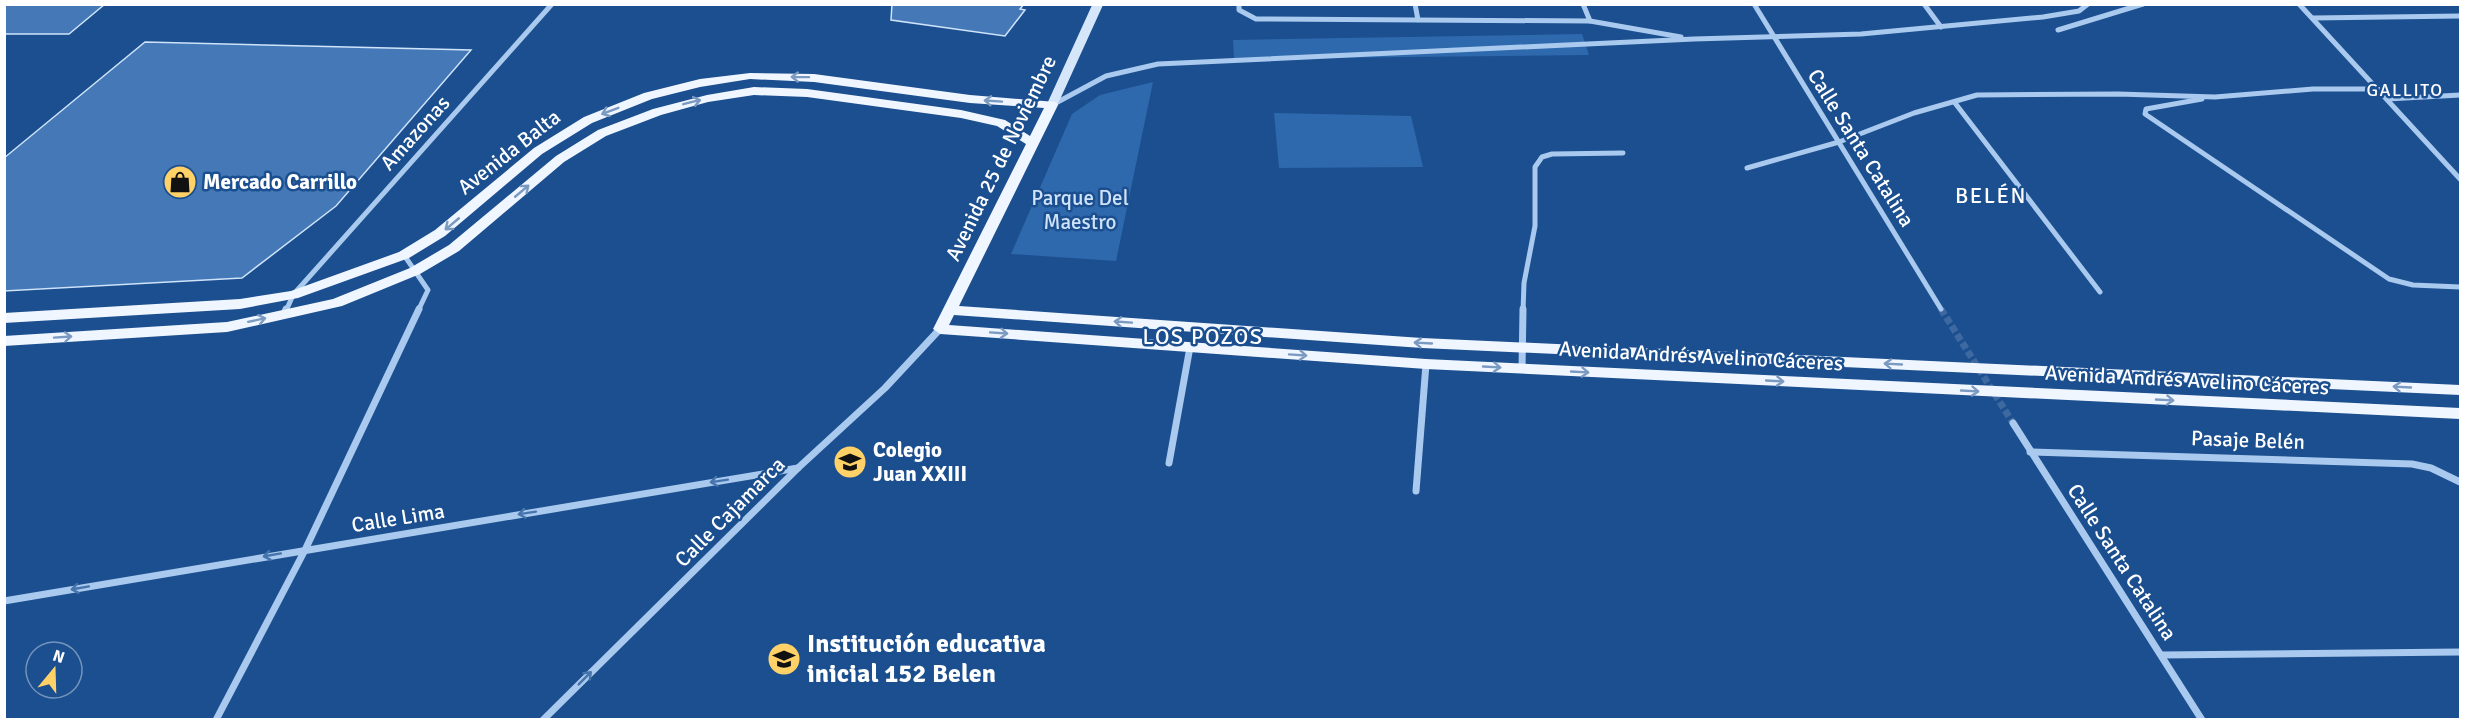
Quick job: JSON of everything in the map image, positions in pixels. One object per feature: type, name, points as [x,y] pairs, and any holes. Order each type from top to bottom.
[{"type":"main road","name":"Avenida Balta","points":[[4,318],[240,304],[292,295],[404,255],[440,233],[538,151],[588,120],[648,96],[700,83],[750,76],[814,78],[970,99],[1052,105]]},
{"type":"main road","name":"Avenida Balta","points":[[4,341],[227,327],[337,303],[415,271],[454,248],[560,159],[602,133],[657,112],[707,99],[754,92],[831,96],[961,114],[1001,123],[1032,142]]},
{"type":"main road","name":"Avenida 25 de Noviembre","points":[[940,329],[1052,105]]},
{"type":"main road","name":"Avenida Andrés Avelino Cáceres","points":[[950,310],[1422,343],[2460,390]]},
{"type":"main road","name":"Avenida Andrés Avelino Cáceres","points":[[940,329],[1426,364],[2460,414]]},
{"type":"street","name":"Amazonas","points":[[284,314],[292,295],[552,4]]},
{"type":"street","name":"Avenida 25 de Noviembre","points":[[1052,105],[1098,4]]},
{"type":"street","points":[[1239,4],[1239,10],[1256,20],[1590,21],[1694,39]]},
{"type":"street","points":[[1414,4],[1418,20]]},
{"type":"street","points":[[1583,4],[1590,21]]},
{"type":"street","name":"Calle Santa Catalina","points":[[1754,4],[1941,309]]},
{"type":"street","points":[[1924,4],[1941,27]]},
{"type":"street","points":[[1052,105],[1106,76],[1158,64],[1694,39],[1861,34],[2043,17],[2079,11],[2088,4]]},
{"type":"street","points":[[2058,30],[2143,4]]},
{"type":"street","points":[[2299,4],[2460,179]]},
{"type":"street","points":[[2313,18],[2460,16]]},
{"type":"street","points":[[1747,168],[1839,142],[1914,114],[1977,95],[2215,96],[2313,88],[2378,89]]},
{"type":"street","points":[[2387,99],[2460,95]]},
{"type":"street","points":[[2215,96],[2146,109],[2145,114],[2389,279],[2413,285],[2460,287]]},
{"type":"street","points":[[1955,103],[2100,292]]},
{"type":"street","points":[[1522,369],[1524,283],[1535,226],[1534,167],[1542,157],[1552,154],[1623,153]]},
{"type":"street","points":[[216,720],[304,550],[428,290],[404,255]]},
{"type":"street","name":"Calle Cajamarca","points":[[543,720],[798,468],[885,388],[940,329]]},
{"type":"street","points":[[1169,463],[1190,347]]},
{"type":"street","points":[[1416,491],[1426,364]]},
{"type":"street","name":"Calle Santa Catalina","points":[[2013,423],[2202,720]]},
{"type":"street","name":"Pasaje Belén","points":[[2030,452],[2412,464],[2431,468],[2460,482]]},
{"type":"street","name":"Calle Lima","points":[[4,601],[798,468]]},
{"type":"street","points":[[2162,655],[2460,652]]},
{"type":"green space","points":[[1582,34],[1589,55],[1234,59],[1233,40]]},
{"type":"green space","name":"Parque Del Maestro","points":[[1153,82],[1116,261],[1011,254],[1072,114],[1100,95]]},
{"type":"green space","points":[[1274,113],[1411,116],[1423,167],[1279,168]]},
{"type":"building","points":[[4,4],[105,4],[69,34],[4,34]]},
{"type":"building","points":[[892,4],[1024,4],[1020,9],[1025,10],[1005,36],[891,20]]},
{"type":"building","name":"Mercado Carrillo","points":[[145,42],[471,50],[336,206],[242,278],[4,291],[4,158]]},
{"type":"tunnel","points":[[1941,309],[2013,423]]},
{"type":"place","name":"Mercado Carrillo","points":[[180,182]]},
{"type":"place","name":"Colegio Juan XXIII","points":[[850,462]]},
{"type":"place","name":"Institución educativa inicial 152 Belen","points":[[784,659]]},
{"type":"district","name":"GALLITO","points":[[2405,90]]},
{"type":"district","name":"BELÉN","points":[[1991,195]]},
{"type":"district","name":"LOS POZOS","points":[[1203,336]]}]
